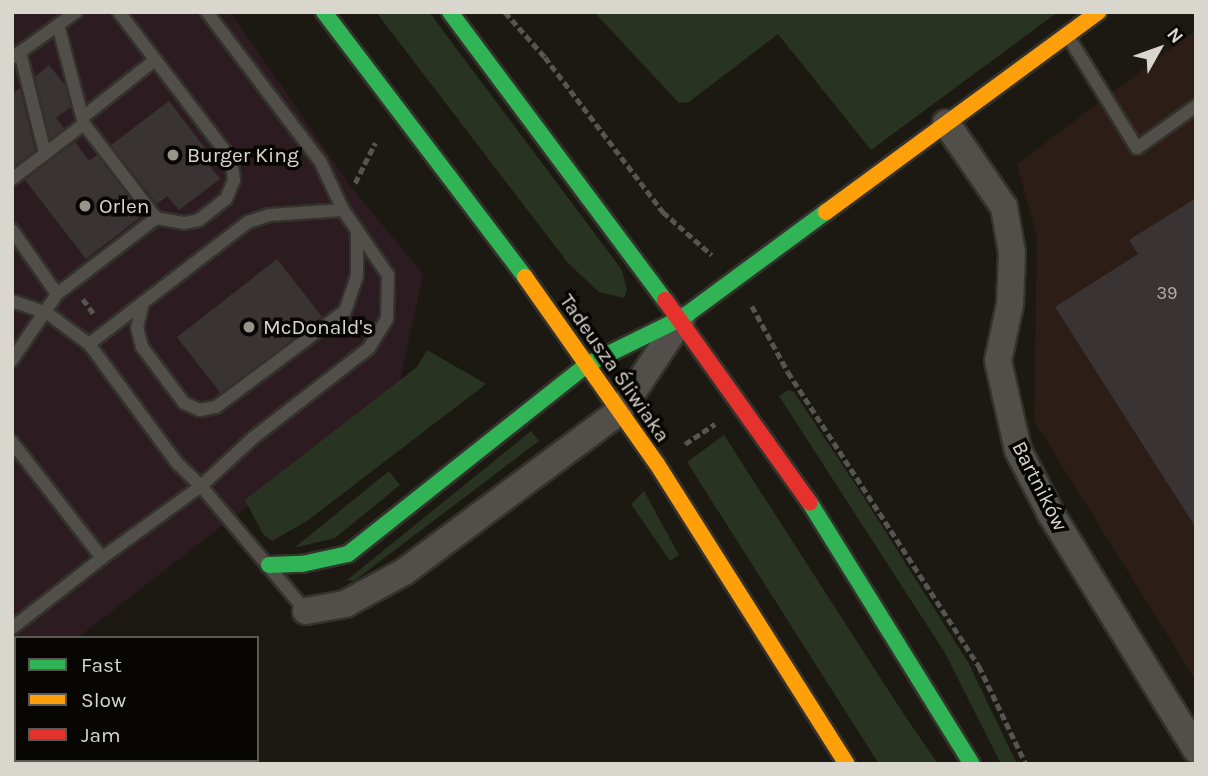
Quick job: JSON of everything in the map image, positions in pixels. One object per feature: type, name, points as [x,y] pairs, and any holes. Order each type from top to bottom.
[{"type":"main road","name":"Tadeusza Śliwiaka","points":[[324,12],[588,364],[847,764]]},
{"type":"main road","points":[[450,12],[682,318],[850,565],[972,764]]},
{"type":"main road","points":[[269,565],[348,554],[588,364],[682,318],[1098,12]]},
{"type":"street","name":"Bartników","points":[[946,123],[1004,207],[1012,253],[1010,304],[998,361],[1018,450],[1051,514],[1196,750]]},
{"type":"street","points":[[306,611],[345,604],[404,572],[620,411],[682,318]]},
{"type":"lane","points":[[45,153],[16,55],[76,12]]},
{"type":"lane","points":[[58,25],[83,121],[156,218],[185,223],[200,220],[226,199],[234,180],[231,159],[119,12]]},
{"type":"lane","points":[[12,628],[201,486],[253,438],[369,348],[387,319],[388,275],[343,210],[309,145],[207,12]]},
{"type":"lane","points":[[1067,34],[1137,148],[1196,106]]},
{"type":"lane","points":[[12,179],[155,60]]},
{"type":"lane","points":[[89,344],[248,222],[269,215],[343,210]]},
{"type":"lane","points":[[12,360],[47,313],[57,294],[156,218]]},
{"type":"lane","points":[[12,230],[57,294]]},
{"type":"lane","points":[[143,302],[137,327],[142,347],[184,403],[200,410],[216,407],[345,311],[357,276],[357,231]]},
{"type":"lane","points":[[12,301],[47,313],[89,344],[177,463],[201,486],[306,611]]},
{"type":"lane","points":[[12,442],[102,558]]},
{"type":"path","points":[[505,12],[545,57],[663,212],[723,264]]},
{"type":"path","points":[[343,210],[375,143]]},
{"type":"path","points":[[747,297],[789,372],[979,666],[1026,764]]},
{"type":"path","points":[[678,449],[715,424]]},
{"type":"shaded area","points":[[12,12],[230,12],[352,188],[423,274],[398,390],[80,636],[14,636],[12,687]]},
{"type":"shaded area","points":[[1196,30],[1196,681],[1034,421],[1037,237],[1017,164]]},
{"type":"green space","points":[[376,12],[429,12],[622,270],[627,290],[624,298],[599,292],[568,263]]},
{"type":"green space","points":[[594,12],[1058,12],[871,150],[778,34],[689,102],[679,103]]},
{"type":"green space","points":[[427,350],[486,384],[307,521],[272,541],[263,534],[245,500],[417,367]]},
{"type":"green space","points":[[788,390],[794,392],[861,493],[968,662],[1017,764],[1001,764],[945,653],[779,396]]},
{"type":"green space","points":[[531,431],[539,441],[354,581],[347,580]]},
{"type":"green space","points":[[724,435],[938,764],[879,764],[687,462]]},
{"type":"green space","points":[[389,471],[400,485],[335,538],[294,548]]},
{"type":"green space","points":[[644,491],[679,555],[670,561],[631,504]]},
{"type":"building","points":[[49,65],[65,85],[71,107],[56,118],[64,128],[50,139],[35,77]]},
{"type":"building","points":[[20,88],[35,150],[14,166],[12,94]]},
{"type":"building","name":"Burger King","points":[[169,101],[214,160],[208,164],[220,179],[179,210],[167,196],[157,204],[111,145]]},
{"type":"building","name":"Orlen","points":[[75,142],[89,161],[97,155],[143,215],[86,259],[25,180]]},
{"type":"building","points":[[1196,198],[1196,528],[1055,307],[1138,254],[1129,240]]},
{"type":"building","name":"McDonald's","points":[[277,259],[322,317],[222,395],[177,337]]},
{"type":"traffic: fast","points":[[324,12],[525,277]]},
{"type":"traffic: fast","points":[[450,12],[665,300]]},
{"type":"traffic: fast","points":[[269,565],[302,564],[348,554],[588,364],[682,318],[826,212]]},
{"type":"traffic: fast","points":[[810,503],[972,764]]},
{"type":"traffic: slow","points":[[826,212],[1098,12]]},
{"type":"traffic: slow","points":[[525,277],[657,464],[847,764]]},
{"type":"traffic: jam","points":[[665,300],[810,503]]},
{"type":"place","name":"Burger King","points":[[173,155]]},
{"type":"place","name":"Orlen","points":[[85,206]]},
{"type":"place","name":"McDonald's","points":[[249,327]]}]
